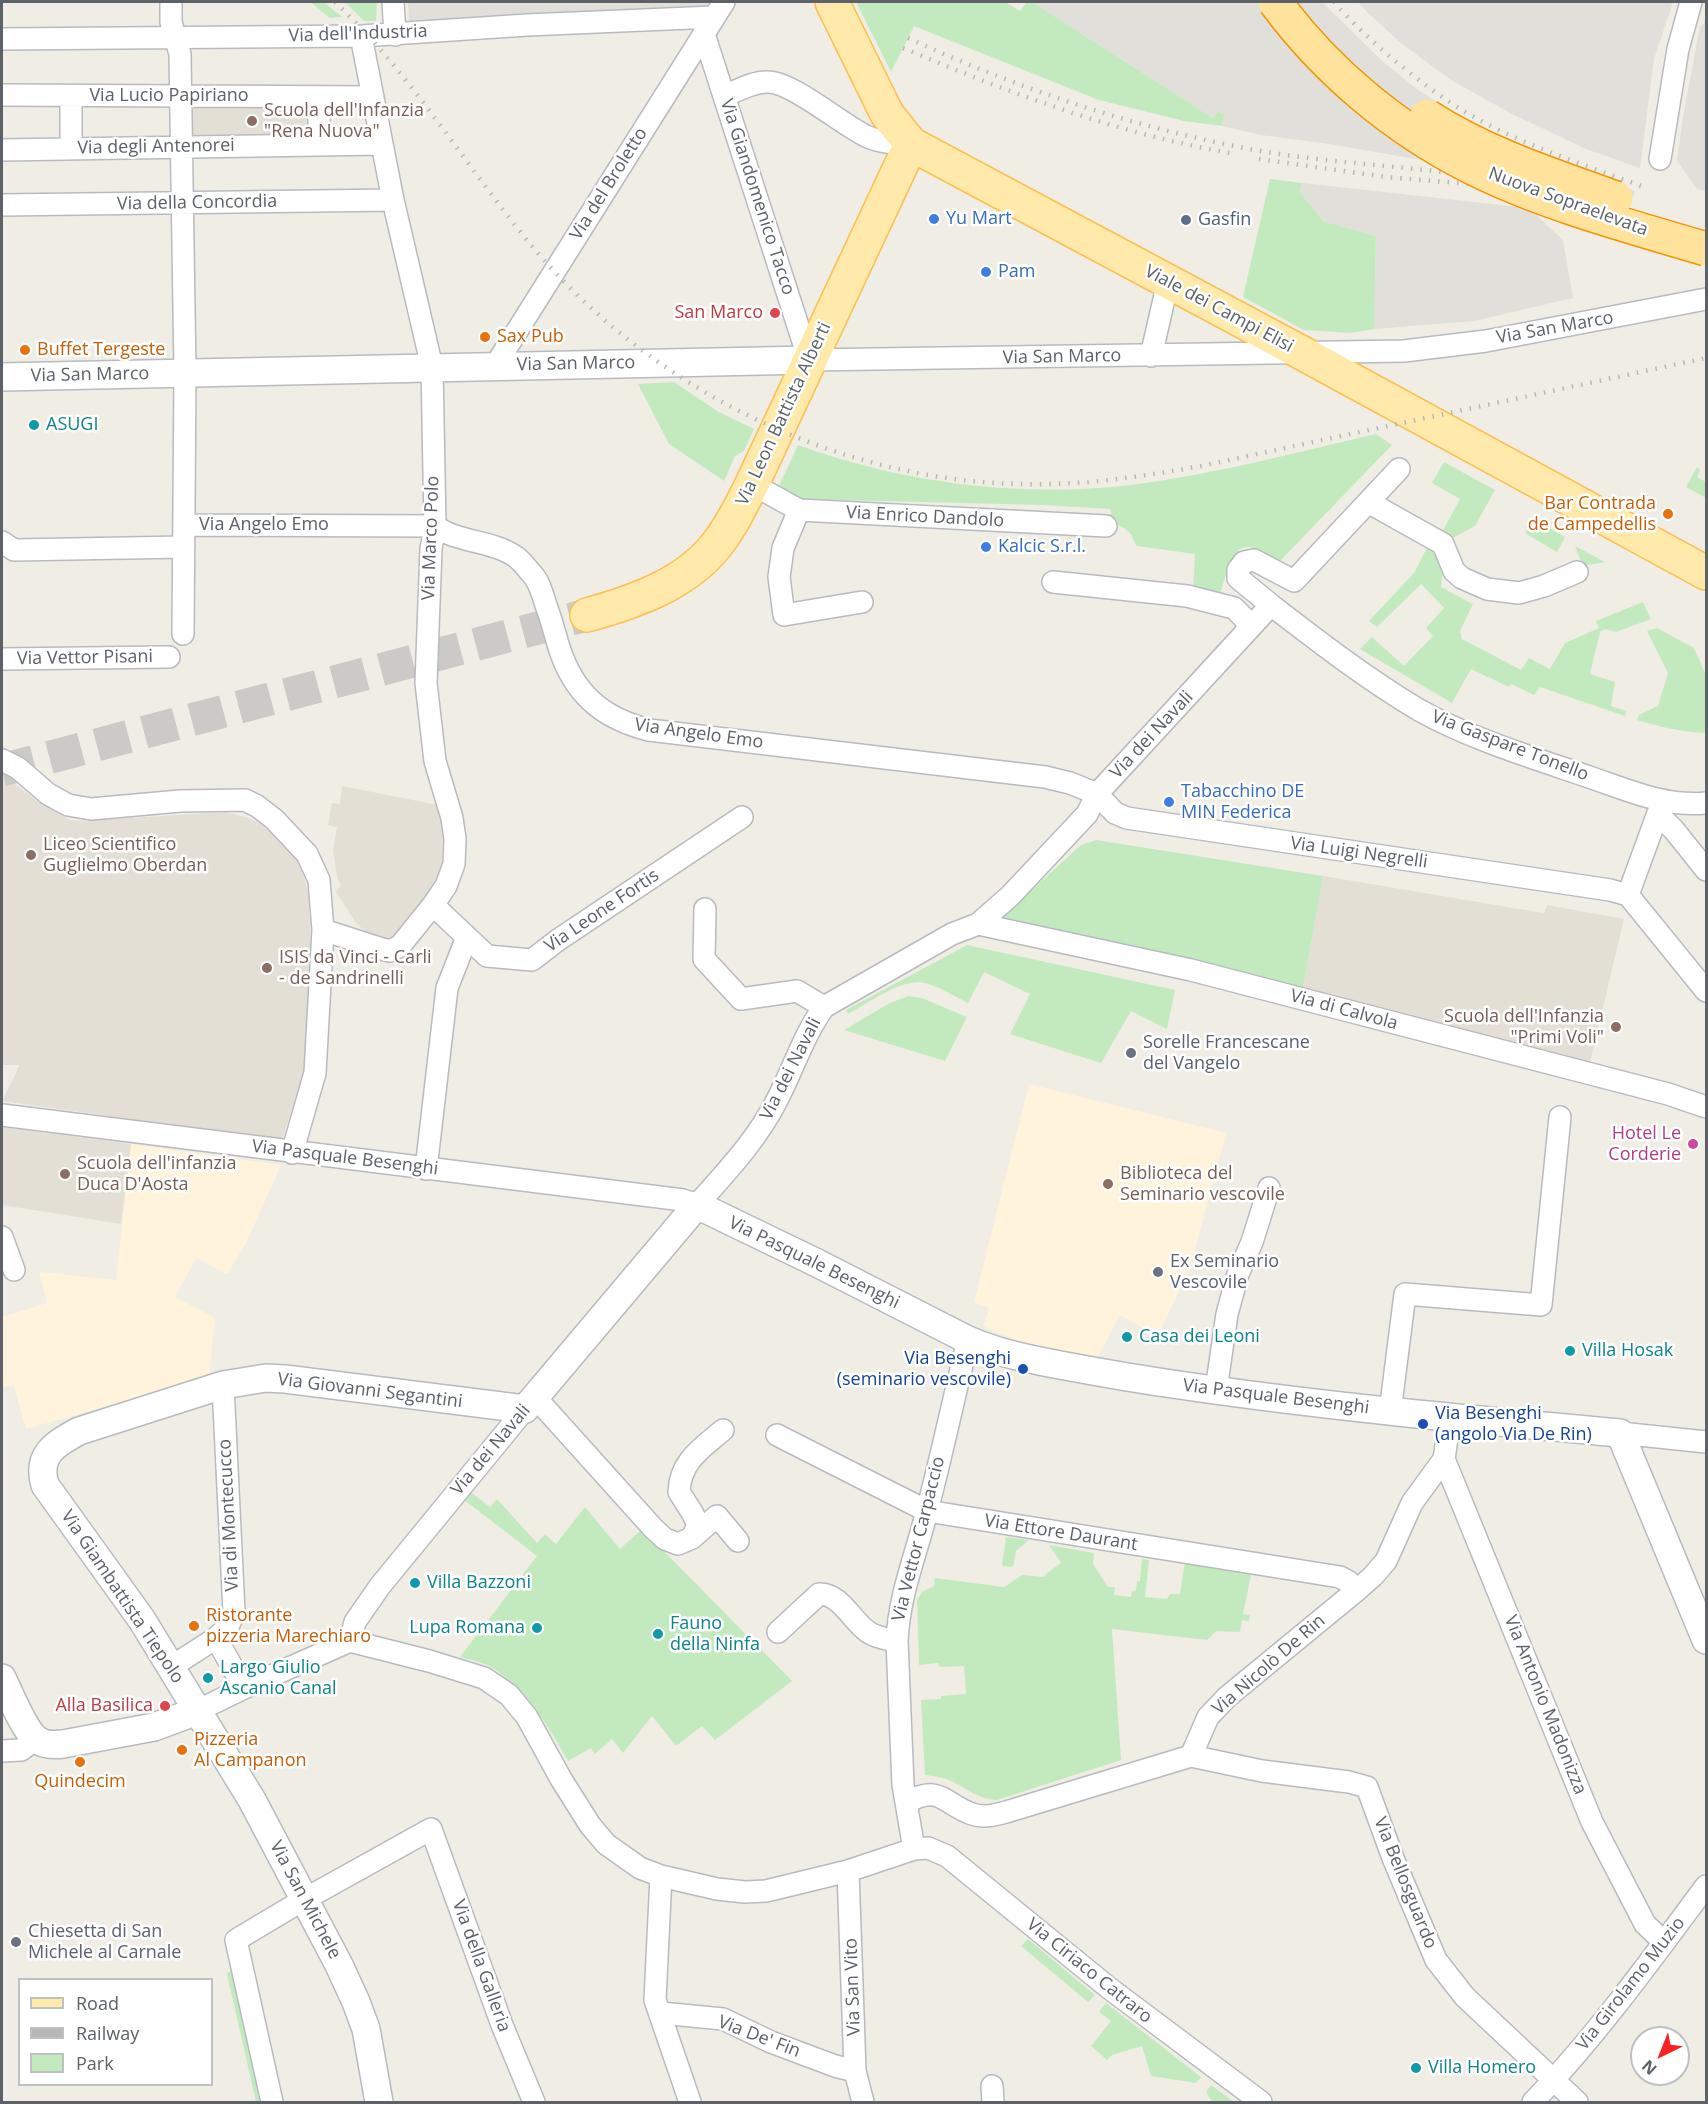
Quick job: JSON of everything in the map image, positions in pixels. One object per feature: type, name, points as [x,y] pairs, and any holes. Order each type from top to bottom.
[{"type":"highway","name":"Nuova Sopraelevata","points":[[1275,2],[1327,63],[1365,99],[1418,137],[1471,167],[1541,197],[1707,249]]},
{"type":"highway","name":"Nuova Sopraelevata","points":[[1303,2],[1342,47],[1380,81],[1429,117],[1482,147],[1628,202],[1707,225]]},
{"type":"main road","points":[[832,2],[888,114],[911,144]]},
{"type":"main road","name":"Viale dei Campi Elisi","points":[[911,144],[1707,573]]},
{"type":"main road","name":"Via Leon Battista Alberti","points":[[587,615],[641,597],[668,585],[691,570],[717,545],[752,484],[911,144]]},
{"type":"main road","points":[[885,198],[919,176],[960,171]]},
{"type":"street","points":[[171,2],[171,22],[180,54],[185,373],[183,634]]},
{"type":"street","points":[[393,2],[395,35]]},
{"type":"street","points":[[1659,159],[1678,49],[1691,2]]},
{"type":"street","name":"Via dell'Industria","points":[[2,39],[395,35],[527,25],[714,18]]},
{"type":"street","name":"Via Giandomenico Tacco","points":[[714,18],[724,96],[809,360]]},
{"type":"street","name":"Via del Broletto","points":[[495,366],[714,18]]},
{"type":"street","name":"Via Marco Polo","points":[[323,930],[390,951],[400,946],[433,905],[451,876],[454,864],[455,839],[452,818],[435,761],[426,683],[431,549],[435,526],[432,368],[393,200],[361,36]]},
{"type":"street","name":"Viale dei Campi Elisi","points":[[724,96],[752,85],[769,82],[787,87],[866,137],[884,142],[911,144]]},
{"type":"street","name":"Via Lucio Papiriano","points":[[2,96],[373,97]]},
{"type":"street","points":[[71,96],[71,148]]},
{"type":"street","points":[[318,97],[320,145]]},
{"type":"street","name":"Via degli Antenorei","points":[[2,150],[382,144]]},
{"type":"street","name":"Via della Concordia","points":[[2,205],[393,200]]},
{"type":"street","points":[[1151,356],[1168,282]]},
{"type":"street","name":"Via San Marco","points":[[2,377],[809,360],[1404,351],[1486,341],[1707,299]]},
{"type":"street","points":[[1271,605],[1238,578],[1238,570],[1244,562],[1254,560],[1294,581],[1399,468]]},
{"type":"street","name":"Via Enrico Dandolo","points":[[752,484],[799,510],[1106,526]]},
{"type":"street","points":[[1368,502],[1443,544],[1454,571],[1462,578],[1487,589],[1519,592],[1544,586],[1577,572]]},
{"type":"street","points":[[799,510],[783,548],[779,577],[784,615],[862,603]]},
{"type":"street","name":"Via Angelo Emo","points":[[184,525],[435,526],[444,532],[491,546],[516,557],[535,577],[570,676],[585,697],[600,709],[627,724],[649,730],[1045,777],[1070,783],[1097,794]]},
{"type":"street","points":[[2,542],[14,550],[184,547]]},
{"type":"street","points":[[1053,582],[1187,596],[1234,608],[1250,628]]},
{"type":"street","name":"Via dei Navali","points":[[350,1641],[355,1622],[380,1586],[530,1403],[743,1153],[777,1101],[812,1023],[824,1007],[952,934],[978,924],[1010,896],[1079,823],[1097,794],[1271,605]]},
{"type":"street","name":"Via Gaspare Tonello","points":[[1271,605],[1342,660],[1420,710],[1471,734],[1660,808],[1707,803]]},
{"type":"street","name":"Via Vettor Pisani","points":[[2,659],[169,657]]},
{"type":"street","points":[[2,760],[18,768],[48,794],[68,805],[91,809],[180,801],[244,800],[257,806],[274,819],[307,854],[319,880],[323,930],[315,1073],[292,1153]]},
{"type":"street","name":"Via Luigi Negrelli","points":[[1097,794],[1115,813],[1127,818],[1610,890],[1628,896]]},
{"type":"street","points":[[1660,808],[1674,830],[1707,870]]},
{"type":"street","points":[[1660,808],[1628,896],[1707,991]]},
{"type":"street","name":"Via Leone Fortis","points":[[433,905],[488,956],[532,960],[558,940],[742,817]]},
{"type":"street","points":[[705,909],[704,959],[741,999],[797,991],[824,1007]]},
{"type":"street","name":"Via di Calvola","points":[[978,924],[1191,970],[1668,1094],[1707,1107]]},
{"type":"street","points":[[426,1169],[447,988],[467,937]]},
{"type":"street","name":"Via Pasquale Besenghi","points":[[2,1115],[683,1200],[815,1262],[968,1340],[1021,1357],[1118,1376],[1216,1390],[1390,1412],[1620,1434]]},
{"type":"street","points":[[1390,1412],[1405,1294],[1541,1305],[1560,1117]]},
{"type":"street","points":[[1216,1390],[1227,1314],[1238,1274],[1252,1242],[1269,1188]]},
{"type":"street","points":[[2,1237],[14,1270]]},
{"type":"street","name":"Via Vettor Carpaccio","points":[[914,1849],[903,1785],[897,1641],[901,1600],[927,1511],[968,1340]]},
{"type":"street","name":"Via Giovanni Segantini","points":[[45,1485],[41,1472],[46,1458],[59,1442],[78,1431],[223,1385],[266,1378],[285,1379],[530,1403]]},
{"type":"street","name":"Via di Montecucco","points":[[216,1638],[228,1627],[234,1612],[223,1385]]},
{"type":"street","points":[[530,1403],[670,1542],[678,1544],[693,1538],[717,1516],[738,1541]]},
{"type":"street","name":"Via Nicolò De Rin","points":[[1191,1756],[1208,1717],[1227,1696],[1374,1576],[1386,1561],[1412,1503],[1444,1459],[1450,1418]]},
{"type":"street","points":[[693,1538],[697,1520],[679,1492],[679,1483],[687,1462],[723,1430]]},
{"type":"street","points":[[1707,1442],[1620,1434],[1707,1640]]},
{"type":"street","name":"Via Ettore Daurant","points":[[777,1435],[927,1511],[1340,1577],[1349,1582],[1356,1591]]},
{"type":"street","name":"Via Antonio Madonizza","points":[[1444,1459],[1592,1822],[1645,1924],[1664,1942]]},
{"type":"street","name":"Via Giambattista Tiepolo","points":[[45,1485],[119,1586],[197,1711]]},
{"type":"street","points":[[778,1632],[819,1594],[828,1594],[837,1600],[869,1633],[897,1641]]},
{"type":"street","points":[[171,1667],[216,1638],[244,1688]]},
{"type":"street","points":[[2,1678],[28,1731],[36,1740],[56,1744],[154,1727],[197,1711],[350,1641],[429,1660],[484,1677],[509,1695],[526,1717],[590,1825],[606,1844],[640,1868],[661,1876],[717,1889],[746,1892],[786,1887],[914,1849]]},
{"type":"street","name":"Via San Michele","points":[[197,1711],[252,1800],[339,1965],[366,2029],[379,2103]]},
{"type":"street","points":[[2,1751],[21,1750],[36,1740]]},
{"type":"street","points":[[906,1803],[918,1796],[929,1794],[948,1800],[972,1814],[985,1816],[1006,1812],[1191,1756]]},
{"type":"street","name":"Via Bellosguardo","points":[[1191,1756],[1262,1771],[1349,1782],[1367,1787],[1436,1960],[1465,1997],[1577,2103]]},
{"type":"street","name":"Via della Galleria","points":[[304,1899],[431,1829],[506,2035],[534,2103]]},
{"type":"street","name":"Via Ciriaco Catraro","points":[[914,1849],[928,1848],[946,1856],[1102,1983],[1262,2103]]},
{"type":"street","name":"Via San Vito","points":[[848,1870],[855,2071],[863,2103]]},
{"type":"street","points":[[661,1876],[655,2000],[690,2103]]},
{"type":"street","name":"Via Girolamo Muzio","points":[[1533,2103],[1554,2081],[1622,1997],[1707,1886]]},
{"type":"street","points":[[272,2103],[236,1940],[304,1899]]},
{"type":"street","name":"Via De' Fin","points":[[661,2013],[723,2019],[771,2042],[835,2067],[855,2071]]},
{"type":"shaded area","points":[[408,2],[710,2],[707,6],[409,22]]},
{"type":"shaded area","points":[[1032,2],[1322,2],[1382,61],[1418,90],[1461,118],[1507,143],[1635,191],[1633,197],[1329,144],[1261,135],[1222,126],[1224,114],[1219,111],[1213,118]]},
{"type":"shaded area","points":[[1358,2],[1673,2],[1654,59],[1640,168],[1586,149],[1510,113],[1451,80],[1402,44]]},
{"type":"shaded area","points":[[1706,12],[1706,191],[1697,189],[1677,161],[1700,26],[1704,24]]},
{"type":"shaded area","name":"Scuola dell'Infanzia \"Rena Nuova\"","points":[[313,99],[313,143],[192,143],[192,100]]},
{"type":"shaded area","points":[[1302,183],[1529,208],[1563,240],[1573,298],[1474,321],[1374,329],[1376,236],[1323,221],[1300,192]]},
{"type":"shaded area","points":[[2,774],[37,801],[70,820],[227,812],[245,817],[260,823],[299,861],[308,891],[311,952],[305,1068],[282,1140],[2,1101],[19,1065],[2,1065]]},
{"type":"shaded area","points":[[342,786],[438,805],[443,829],[441,875],[424,908],[391,943],[378,942],[357,924],[335,891],[341,886],[333,850],[337,827],[328,825],[332,803],[340,804]]},
{"type":"shaded area","points":[[1323,876],[1544,913],[1547,905],[1624,919],[1589,1066],[1303,989]]},
{"type":"shaded area","points":[[1029,1084],[1226,1133],[1191,1265],[1158,1336],[1120,1315],[1096,1360],[1027,1345],[983,1326],[989,1308],[974,1302]]},
{"type":"shaded area","name":"Scuola dell'infanzia Duca D'Aosta","points":[[2,1127],[131,1144],[121,1224],[2,1205]]},
{"type":"shaded area","points":[[131,1144],[281,1165],[247,1241],[227,1274],[196,1258],[175,1297],[215,1318],[209,1377],[26,1429],[14,1386],[2,1387],[2,1317],[47,1303],[39,1272],[116,1280]]},
{"type":"green space","points":[[310,2],[324,2],[342,17],[330,18]]},
{"type":"green space","points":[[345,2],[377,2],[376,21],[364,21]]},
{"type":"green space","points":[[856,2],[1005,2],[1020,11],[1027,2],[1032,2],[1213,118],[1219,111],[1224,114],[1222,126],[1184,121],[1099,100],[914,26],[891,72]]},
{"type":"green space","points":[[1270,179],[1302,183],[1300,192],[1323,221],[1376,236],[1374,329],[1351,333],[1304,330],[1243,297]]},
{"type":"green space","points":[[674,382],[717,411],[754,429],[744,451],[735,456],[724,481],[669,444],[638,384]]},
{"type":"green space","points":[[1376,434],[1392,445],[1279,562],[1248,547],[1237,552],[1229,566],[1220,596],[1193,590],[1195,554],[1137,546],[1129,532],[1115,523],[1110,509],[1043,505],[800,499],[779,486],[798,445],[874,468],[953,483],[993,487],[1072,489],[1112,487],[1179,478]]},
{"type":"green space","points":[[1444,462],[1495,490],[1475,526],[1451,539],[1441,534],[1460,499],[1432,483]]},
{"type":"green space","points":[[1697,467],[1700,470],[1697,477],[1706,482],[1706,498],[1686,487]]},
{"type":"green space","points":[[1533,519],[1565,537],[1557,552],[1525,533]]},
{"type":"green space","points":[[1575,546],[1605,562],[1583,566]]},
{"type":"green space","points":[[1427,548],[1444,561],[1441,587],[1473,604],[1460,631],[1462,639],[1521,670],[1529,658],[1550,669],[1565,643],[1599,628],[1596,621],[1643,602],[1651,619],[1616,632],[1605,629],[1600,632],[1590,674],[1615,682],[1611,706],[1626,711],[1625,716],[1540,687],[1534,695],[1511,684],[1509,687],[1471,669],[1452,703],[1360,649],[1372,637],[1404,666],[1433,636],[1426,628],[1444,608],[1421,584],[1377,627],[1369,621],[1414,573]]},
{"type":"green space","points":[[1657,628],[1694,648],[1706,675],[1706,733],[1671,729],[1637,720],[1639,715],[1658,706],[1668,673],[1647,631]]},
{"type":"green space","points":[[1096,840],[1323,876],[1303,989],[1000,919],[1081,845]]},
{"type":"green space","points":[[967,945],[1175,990],[1167,1029],[1131,1011],[1101,1063],[1010,1034],[1030,994],[984,972],[968,1003],[936,987],[916,982],[896,988],[848,1014],[846,1010]]},
{"type":"green space","points":[[908,996],[922,998],[967,1017],[945,1061],[844,1030],[888,1004]]},
{"type":"green space","points":[[469,1491],[490,1507],[497,1499],[537,1543],[545,1534],[556,1544],[585,1507],[620,1549],[642,1529],[792,1681],[715,1740],[702,1726],[676,1746],[652,1716],[623,1753],[612,1739],[595,1754],[591,1748],[568,1761],[545,1722],[515,1686],[488,1665],[460,1657],[537,1556],[463,1499]]},
{"type":"green space","points":[[1006,1537],[1029,1540],[1016,1551],[1013,1567],[1002,1566]]},
{"type":"green space","points":[[1049,1545],[1094,1553],[1093,1564],[1108,1587],[1115,1587],[1114,1595],[1131,1597],[1132,1591],[1136,1590],[1137,1581],[1140,1581],[1142,1559],[1149,1560],[1145,1597],[1167,1599],[1170,1594],[1180,1594],[1185,1562],[1252,1570],[1243,1614],[1250,1615],[1249,1621],[1242,1620],[1240,1632],[1216,1631],[1207,1640],[1112,1629],[1121,1760],[997,1800],[978,1796],[949,1780],[925,1775],[921,1700],[966,1694],[964,1666],[939,1667],[938,1663],[919,1665],[917,1600],[922,1592],[934,1586],[935,1578],[1004,1587],[1022,1575],[1044,1577],[1061,1563]]},
{"type":"green space","points":[[1028,1939],[1095,1995],[1088,2002],[1021,1946]]},
{"type":"green space","points":[[236,1966],[262,2102],[256,2102],[227,1974]]},
{"type":"green space","points":[[1106,2003],[1201,2077],[1196,2083],[1151,2076],[1142,2046],[1112,2055],[1107,2060],[1091,2046],[1111,2021],[1099,2012]]},
{"type":"green space","points":[[1211,2085],[1234,2102],[1212,2102],[1206,2092]]},
{"type":"tunnel","points":[[2,770],[587,615]]},
{"type":"railway","points":[[335,2],[363,30],[413,89],[531,245],[578,296],[631,342],[688,382],[749,416],[813,444],[880,465],[948,478],[1017,484],[1063,484],[1132,477],[1201,466],[1706,358]]},
{"type":"railway","points":[[1334,2],[1396,62],[1467,113],[1532,145],[1644,187]]},
{"type":"railway","points":[[908,38],[1031,89],[1115,116],[1200,139],[1291,156],[1483,177],[1628,198]]},
{"type":"railway","points":[[903,48],[1023,96],[1104,123],[1188,145],[1230,153]]},
{"type":"railway","points":[[1259,159],[1386,177],[1482,185],[1619,207]]},
{"type":"place","name":"Scuola dell'Infanzia \"Rena Nuova\"","points":[[252,121]]},
{"type":"place","name":"Yu Mart","points":[[934,219]]},
{"type":"place","name":"Gasfin","points":[[1186,220]]},
{"type":"place","name":"Pam","points":[[986,272]]},
{"type":"place","name":"San Marco","points":[[775,313]]},
{"type":"place","name":"Sax Pub","points":[[485,337]]},
{"type":"place","name":"Buffet Tergeste","points":[[25,350]]},
{"type":"place","name":"ASUGI","points":[[34,425]]},
{"type":"place","name":"Bar Contrada de Campedellis","points":[[1668,514]]},
{"type":"place","name":"Kalcic S.r.l.","points":[[986,547]]},
{"type":"place","name":"Tabacchino DE MIN Federica","points":[[1169,802]]},
{"type":"place","name":"Liceo Scientifico Guglielmo Oberdan","points":[[31,855]]},
{"type":"place","name":"ISIS da Vinci - Carli - de Sandrinelli","points":[[267,968]]},
{"type":"place","name":"Scuola dell'Infanzia \"Primi Voli\"","points":[[1616,1027]]},
{"type":"place","name":"Sorelle Francescane del Vangelo","points":[[1131,1053]]},
{"type":"place","name":"Hotel Le Corderie","points":[[1693,1144]]},
{"type":"place","name":"Scuola dell'infanzia Duca D'Aosta","points":[[65,1174]]},
{"type":"place","name":"Biblioteca del Seminario vescovile","points":[[1108,1184]]},
{"type":"place","name":"Ex Seminario Vescovile","points":[[1158,1272]]},
{"type":"place","name":"Casa dei Leoni","points":[[1127,1337]]},
{"type":"place","name":"Villa Hosak","points":[[1570,1351]]},
{"type":"place","name":"Via Besenghi (seminario vescovile)","points":[[1023,1369]]},
{"type":"place","name":"Via Besenghi (angolo Via De Rin)","points":[[1423,1424]]},
{"type":"place","name":"Villa Bazzoni","points":[[415,1583]]},
{"type":"place","name":"Ristorante pizzeria Marechiaro","points":[[194,1626]]},
{"type":"place","name":"Lupa Romana","points":[[537,1628]]},
{"type":"place","name":"Fauno della Ninfa","points":[[658,1634]]},
{"type":"place","name":"Largo Giulio Ascanio Canal","points":[[208,1678]]},
{"type":"place","name":"Alla Basilica","points":[[165,1706]]},
{"type":"place","name":"Pizzeria Al Campanon","points":[[182,1750]]},
{"type":"place","name":"Quindecim","points":[[80,1762]]},
{"type":"place","name":"Chiesetta di San Michele al Carnale","points":[[16,1942]]},
{"type":"place","name":"Villa Homero","points":[[1416,2068]]}]
